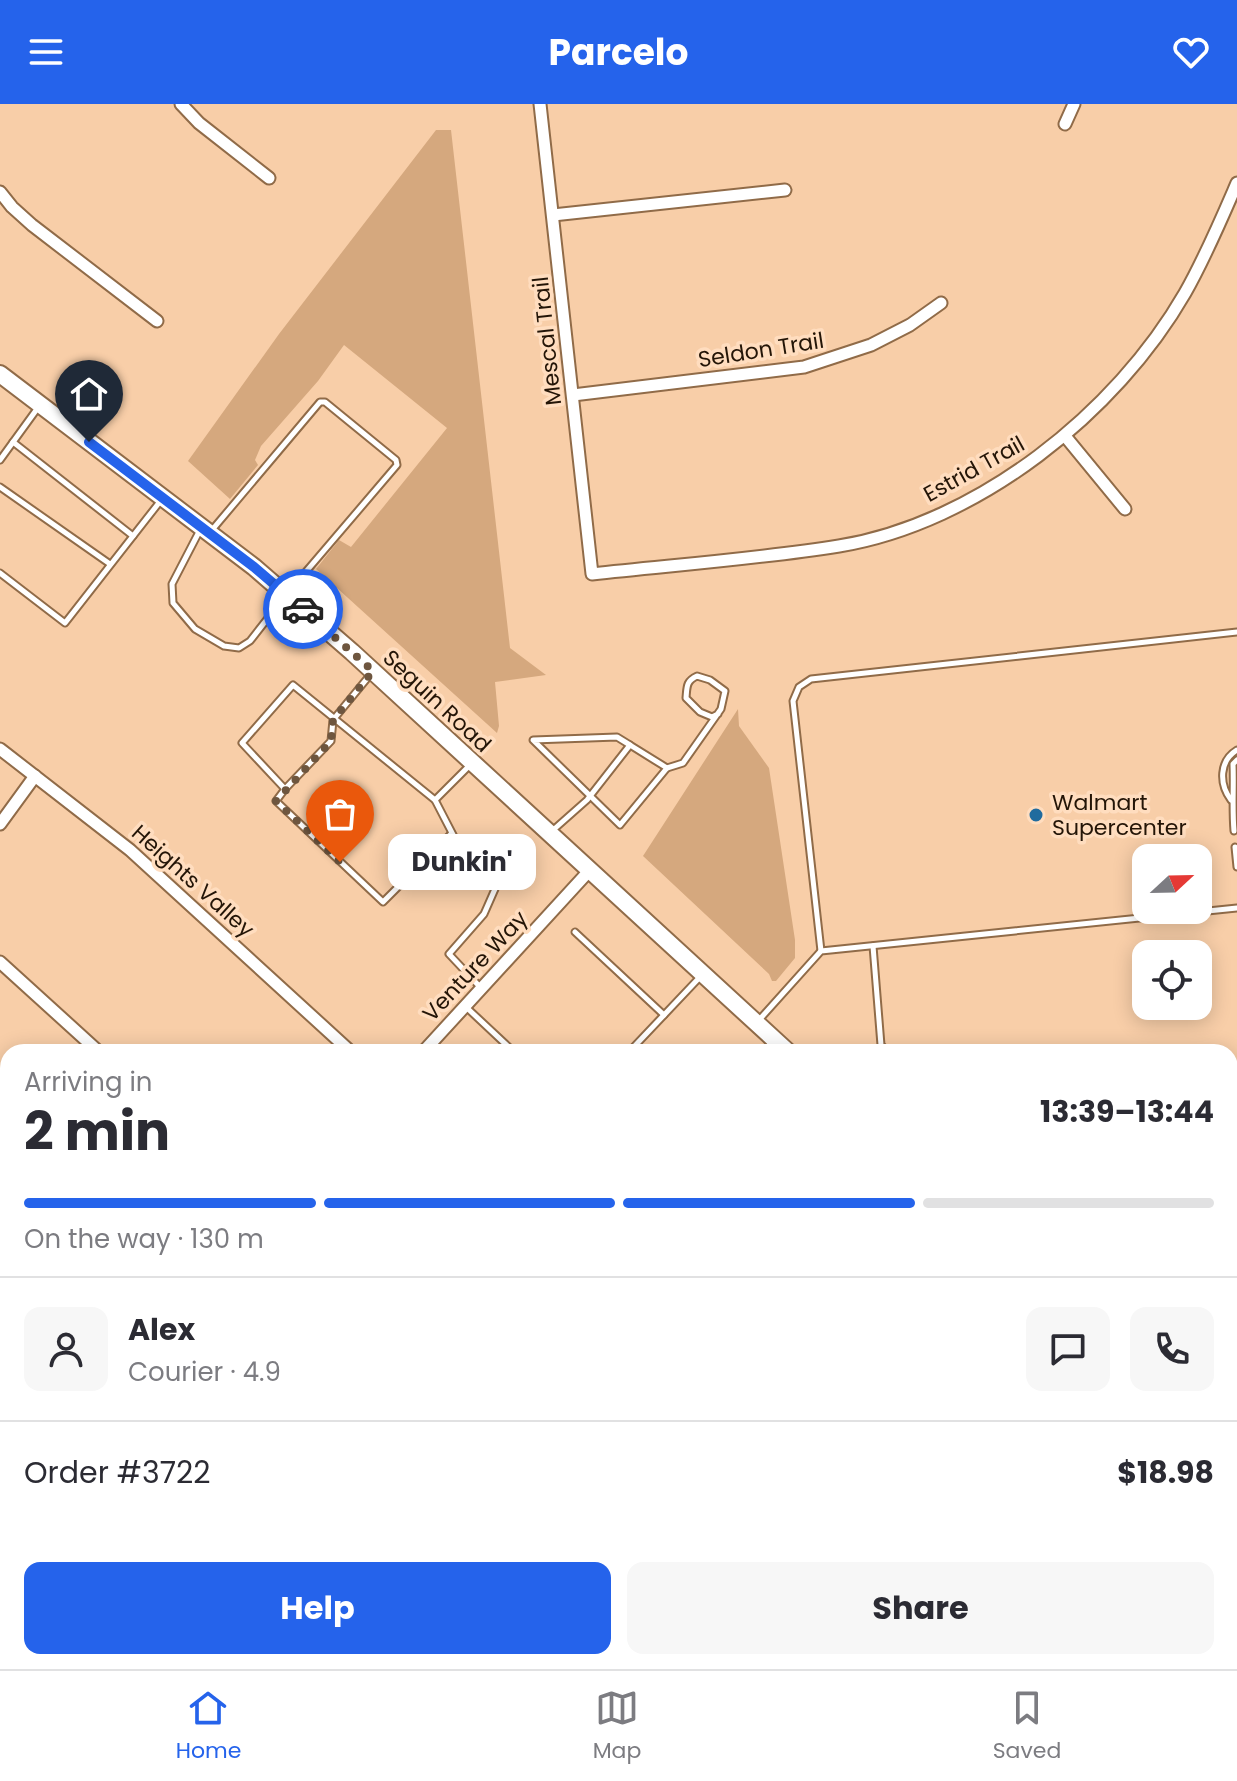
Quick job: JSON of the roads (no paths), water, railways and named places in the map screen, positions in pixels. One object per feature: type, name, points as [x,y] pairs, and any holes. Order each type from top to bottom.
[{"type":"main road","name":"Seguin Road","points":[[0,374],[205,530],[373,671],[755,1023],[767,1044]]},
{"type":"street","points":[[181,104],[199,123],[269,178]]},
{"type":"street","name":"Mescal Trail","points":[[540,104],[592,574]]},
{"type":"street","points":[[1065,124],[1074,104]]},
{"type":"street","name":"Estrid Trail","points":[[592,574],[841,546],[944,512],[992,487],[1065,436],[1123,380],[1186,292],[1237,183]]},
{"type":"street","points":[[553,215],[785,190]]},
{"type":"street","points":[[0,192],[32,225],[157,321]]},
{"type":"street","name":"Seldon Trail","points":[[573,395],[804,367],[871,345],[910,325],[941,303]]},
{"type":"street","points":[[1065,436],[1125,509]]},
{"type":"street","name":"Heights Valley","points":[[0,749],[130,850],[342,1044]]},
{"type":"street","points":[[0,824],[35,776]]},
{"type":"street","name":"Venture Way","points":[[430,1044],[589,871]]},
{"type":"street","points":[[0,962],[90,1044]]},
{"type":"lane","points":[[320,402],[325,402],[396,460],[397,465],[250,641],[239,648],[224,646],[195,629],[173,603],[172,584],[205,530],[320,402]]},
{"type":"lane","points":[[0,460],[40,405]]},
{"type":"lane","points":[[13,442],[133,536]]},
{"type":"lane","points":[[0,487],[110,564]]},
{"type":"lane","points":[[0,573],[65,623],[162,499]]},
{"type":"lane","points":[[821,951],[793,701],[799,687],[811,679],[1237,632]]},
{"type":"lane","points":[[373,671],[333,720],[331,741],[276,801],[383,902],[451,834]]},
{"type":"lane","points":[[667,768],[617,737],[533,740],[620,825],[667,768],[683,763],[718,714],[725,691],[710,680],[697,676],[691,679],[686,698],[700,712],[712,717],[718,714]]},
{"type":"lane","points":[[285,789],[242,743],[293,685],[435,800],[464,856],[495,889],[484,914],[449,954],[481,988]]},
{"type":"lane","points":[[549,834],[590,796],[630,745]]},
{"type":"lane","points":[[1231,800],[1224,791],[1223,770],[1228,755],[1237,750]]},
{"type":"lane","points":[[1234,831],[1231,800],[1235,790],[1233,764],[1237,760]]},
{"type":"lane","points":[[435,800],[472,764]]},
{"type":"lane","points":[[1235,847],[1237,867]]},
{"type":"lane","points":[[755,1023],[821,951],[1237,908]]},
{"type":"lane","points":[[575,932],[664,1015]]},
{"type":"lane","points":[[873,946],[881,1044]]},
{"type":"lane","points":[[637,1044],[702,975]]},
{"type":"lane","points":[[465,1006],[505,1044]]},
{"type":"place","name":"Walmart Supercenter","points":[[1036,815]]},
{"type":"place","name":"Dunkin'","points":[[340,862]]}]
